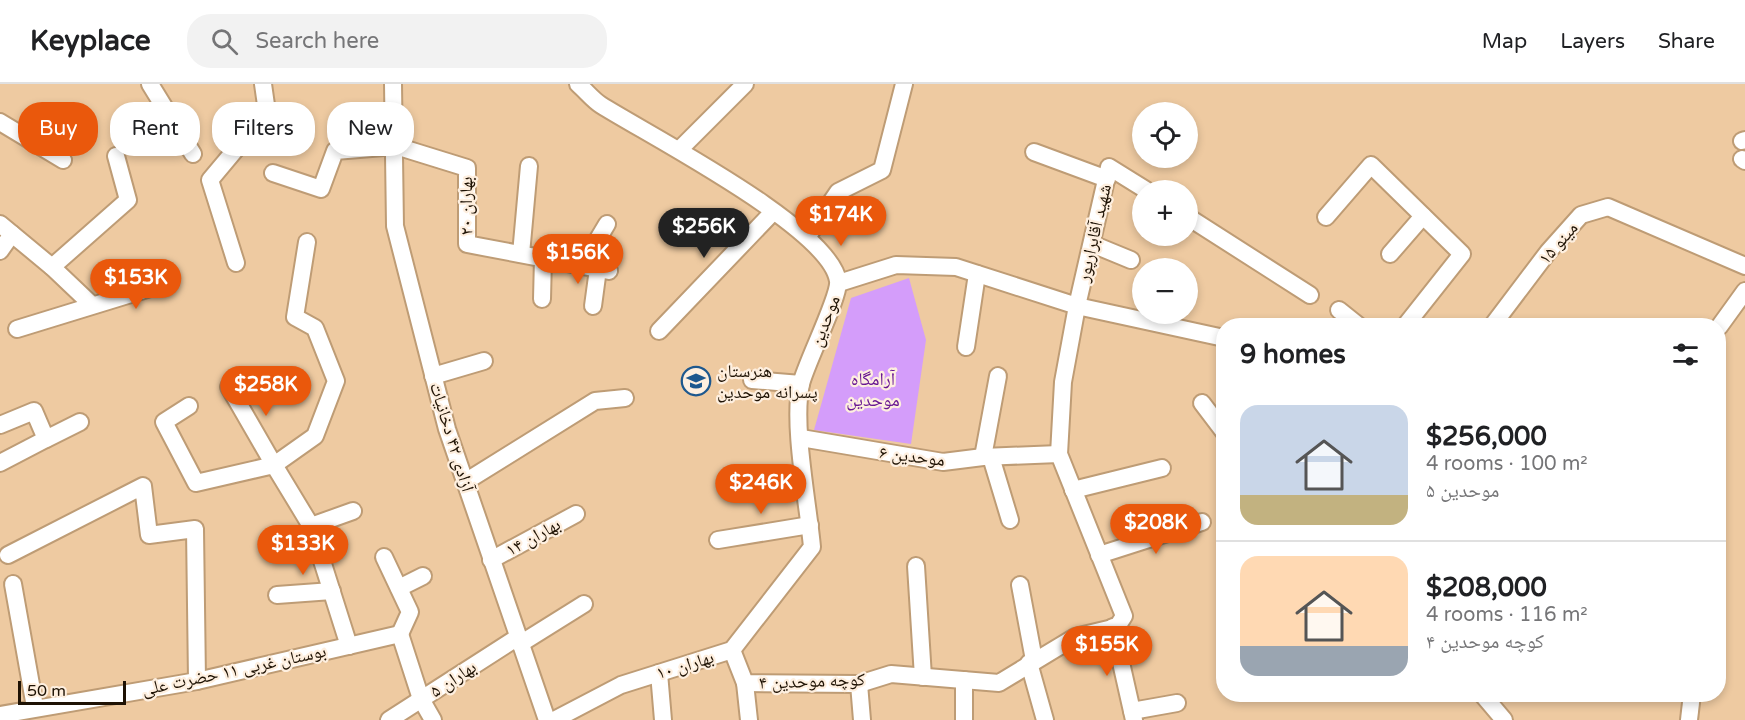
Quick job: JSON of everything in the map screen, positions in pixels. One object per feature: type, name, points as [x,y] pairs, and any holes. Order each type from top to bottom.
[{"type":"street","points":[[150,84],[161,102]]},
{"type":"street","points":[[236,263],[210,180],[267,112],[263,84]]},
{"type":"street","name":"آزادی ۴۲ دخانیات","points":[[393,84],[394,102]]},
{"type":"street","points":[[680,149],[744,84]]},
{"type":"street","points":[[808,236],[838,192],[882,170],[904,84]]},
{"type":"street","name":"موحدین","points":[[581,85],[599,104],[680,149],[808,236],[831,261],[839,284],[801,384],[799,417],[812,547]]},
{"type":"street","points":[[0,122],[63,160]]},
{"type":"street","name":"بهاران ۲۰","points":[[414,152],[467,168],[467,244],[596,268]]},
{"type":"street","points":[[1034,152],[1107,178]]},
{"type":"street","points":[[52,267],[128,200],[116,156]]},
{"type":"street","points":[[273,173],[321,189],[333,156]]},
{"type":"street","name":"آزادی ۴۲ دخانیات","points":[[396,156],[395,226],[433,376],[465,482],[547,720]]},
{"type":"street","points":[[1326,217],[1371,165],[1462,254],[1411,318]]},
{"type":"street","points":[[521,254],[530,166]]},
{"type":"street","name":"شهید آقابرارپور","points":[[1059,454],[1063,382],[1077,306],[1109,167],[1132,181]]},
{"type":"street","name":"مینو ۱۵","points":[[1498,318],[1548,252],[1581,215],[1608,207],[1745,266]]},
{"type":"street","points":[[659,330],[773,212]]},
{"type":"street","points":[[1390,254],[1423,216]]},
{"type":"street","points":[[593,306],[596,268],[607,224]]},
{"type":"street","points":[[1198,224],[1310,295]]},
{"type":"street","points":[[0,251],[6,229],[52,267],[92,305]]},
{"type":"street","points":[[189,406],[164,422],[196,483],[274,465],[315,436],[336,381],[315,328],[295,318],[307,242]]},
{"type":"street","points":[[1092,244],[1131,260]]},
{"type":"street","points":[[542,299],[543,258]]},
{"type":"street","points":[[839,284],[896,265],[956,267],[1077,306],[1216,336]]},
{"type":"street","points":[[966,347],[977,274]]},
{"type":"street","points":[[17,329],[170,282]]},
{"type":"street","points":[[1726,318],[1745,291]]},
{"type":"street","points":[[1339,310],[1349,318]]},
{"type":"street","points":[[433,376],[484,361]]},
{"type":"street","points":[[998,376],[987,457],[1010,520]]},
{"type":"street","points":[[752,380],[801,384]]},
{"type":"street","points":[[229,387],[311,526],[349,646]]},
{"type":"street","points":[[465,482],[595,401],[625,398]]},
{"type":"street","points":[[1202,403],[1216,421]]},
{"type":"street","points":[[0,425],[34,411],[46,439]]},
{"type":"street","points":[[0,463],[80,422]]},
{"type":"street","name":"موحدین ۶","points":[[801,438],[943,462],[987,457],[1059,454]]},
{"type":"street","points":[[1059,454],[1124,616],[1115,627],[1133,715],[1177,703]]},
{"type":"street","points":[[1073,489],[1162,468]]},
{"type":"street","points":[[8,555],[143,486],[149,535],[195,529],[198,681]]},
{"type":"street","points":[[311,526],[353,511]]},
{"type":"street","name":"بهاران ۱۴","points":[[491,560],[576,514]]},
{"type":"street","points":[[1099,555],[1202,522]]},
{"type":"street","points":[[718,540],[810,525]]},
{"type":"street","name":"بهاران ۱۰","points":[[554,720],[621,685],[732,650],[812,547]]},
{"type":"street","points":[[384,557],[410,612],[400,634],[421,699],[433,720]]},
{"type":"street","points":[[916,566],[923,677]]},
{"type":"street","points":[[399,588],[423,576]]},
{"type":"street","points":[[14,584],[35,707]]},
{"type":"street","points":[[1020,585],[1032,662],[1045,720]]},
{"type":"street","points":[[277,595],[332,591]]},
{"type":"street","name":"بهاران ۵","points":[[389,720],[519,640],[584,604]]},
{"type":"street","name":"کوچه موحدین ۴","points":[[732,650],[744,683],[859,684],[891,674],[999,683],[1075,637],[1115,627]]},
{"type":"street","name":"بوستان غربی ۱۱ حضرت علی","points":[[0,715],[35,707],[198,681],[400,634]]},
{"type":"street","points":[[659,673],[663,720]]},
{"type":"street","points":[[963,720],[964,680]]},
{"type":"street","points":[[744,683],[749,720]]},
{"type":"street","points":[[859,684],[862,720]]},
{"type":"street","points":[[1489,702],[1504,720]]},
{"type":"street","points":[[1689,720],[1691,702]]},
{"type":"green space","name":"آرامگاه موحدین","points":[[909,278],[926,340],[911,444],[814,430],[851,298]]},
{"type":"place","name":"هنرستان پسرانه موحدین","points":[[696,381]]}]
